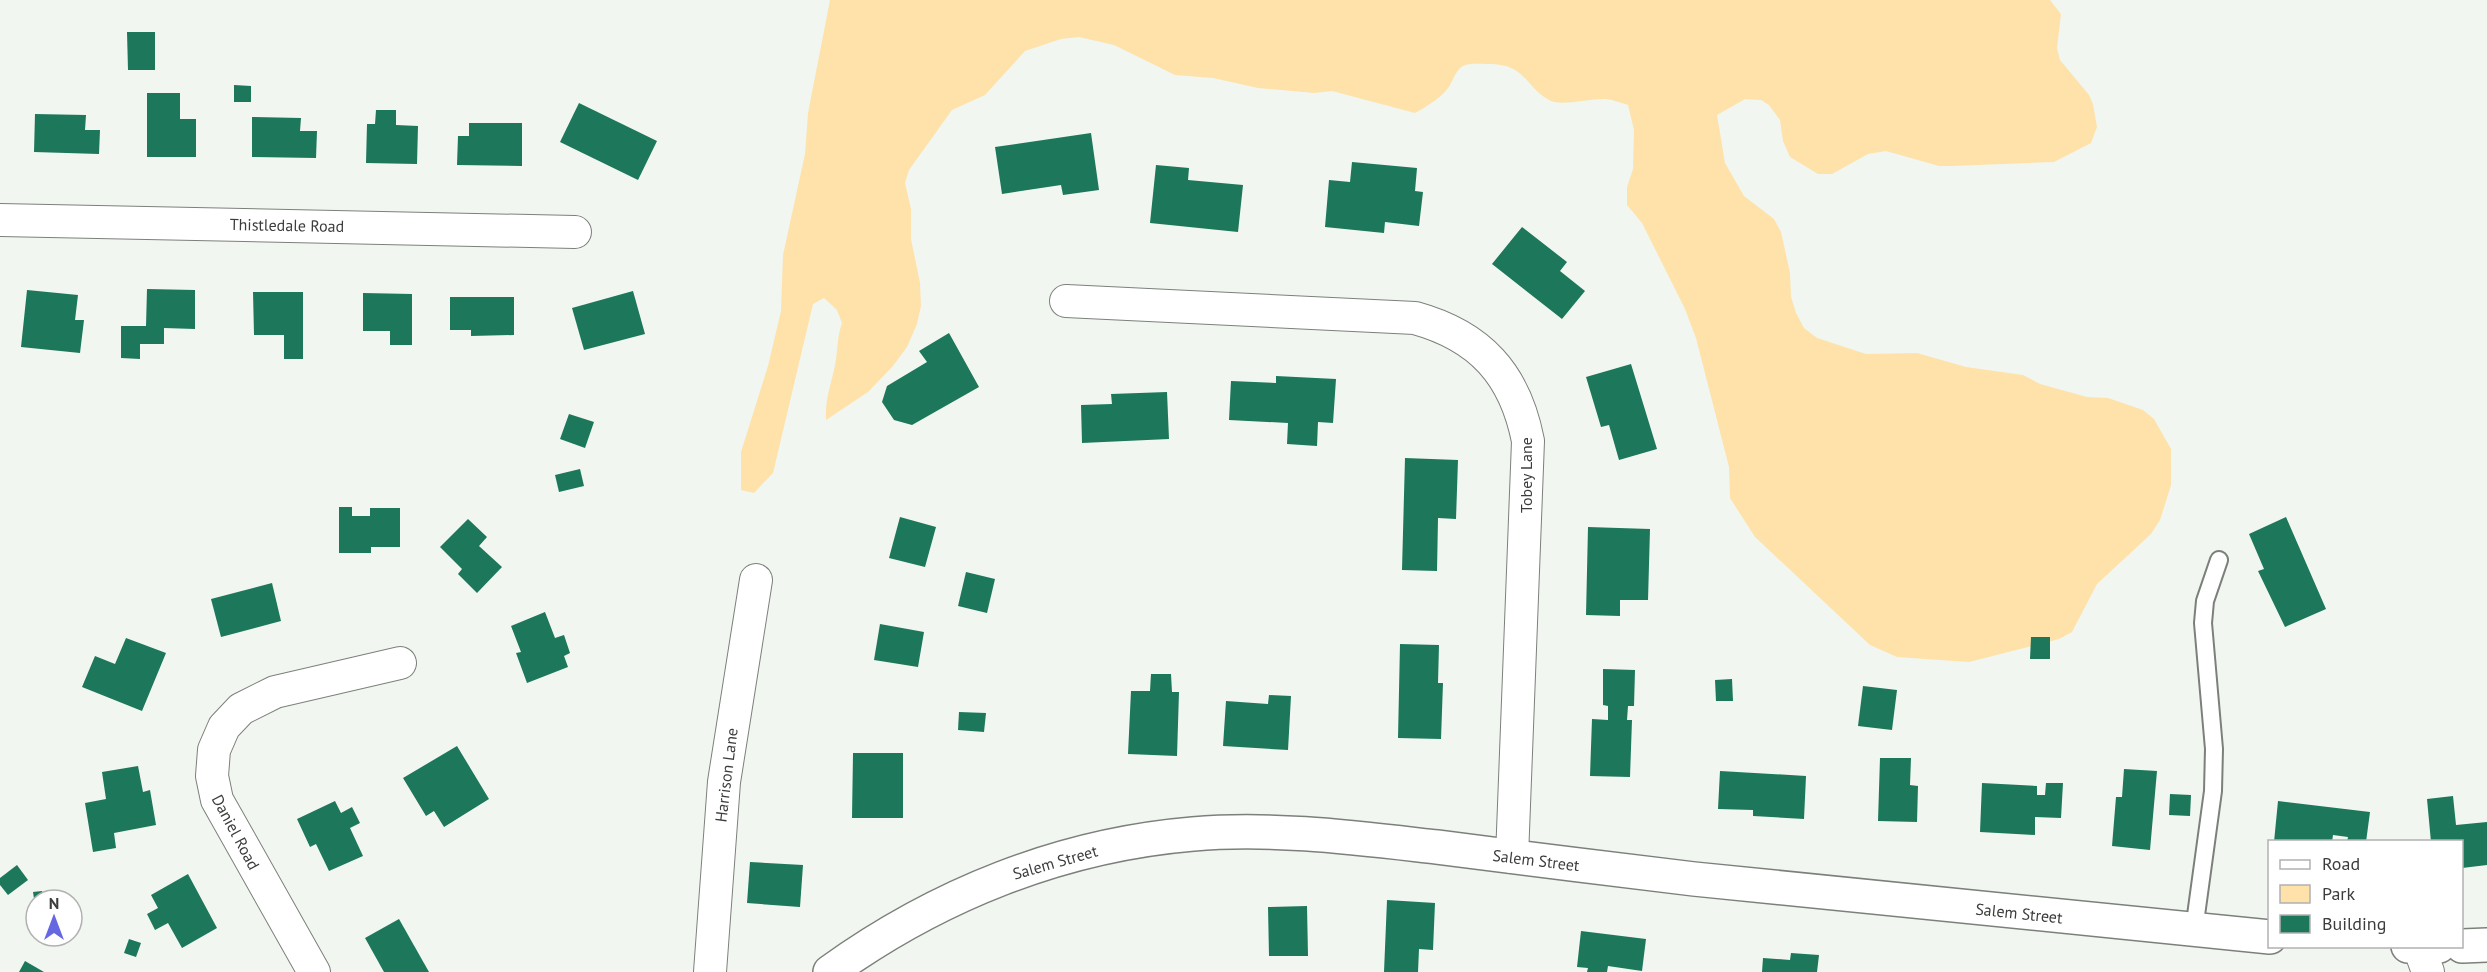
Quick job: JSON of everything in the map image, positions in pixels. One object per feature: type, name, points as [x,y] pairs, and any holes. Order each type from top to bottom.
[{"type":"main road","name":"Salem Street","points":[[831,972],[889,932],[953,897],[1010,874],[1059,859],[1156,838],[1212,833],[1272,833],[1378,840],[1908,902],[2268,937]]},
{"type":"main road","points":[[2463,946],[2487,945]]},
{"type":"street","name":"Thistledale Road","points":[[0,220],[574,232]]},
{"type":"street","name":"Tobey Lane","points":[[1066,301],[1415,318],[1457,333],[1492,361],[1516,398],[1528,441],[1512,857]]},
{"type":"street","name":"Harrison Lane","points":[[710,972],[724,782],[737,687],[756,580]]},
{"type":"street","name":"Daniel Road","points":[[314,972],[217,800],[212,776],[214,750],[232,718],[263,696],[400,663]]},
{"type":"street","points":[[2419,948],[2428,972]]},
{"type":"lane","points":[[2193,930],[2213,791],[2214,749],[2203,623],[2205,602],[2219,560]]},
{"type":"green space","points":[[830,0],[2050,0],[2061,14],[2057,48],[2060,60],[2089,95],[2097,127],[2091,143],[2054,162],[1939,166],[1886,151],[1868,154],[1832,174],[1818,174],[1790,157],[1783,141],[1780,120],[1769,105],[1761,100],[1745,99],[1717,115],[1725,163],[1744,196],[1774,219],[1781,232],[1790,273],[1791,297],[1804,328],[1817,338],[1866,354],[1917,353],[1966,367],[2023,375],[2040,384],[2087,397],[2108,398],[2143,410],[2154,419],[2171,449],[2171,485],[2160,520],[2151,534],[2097,584],[2072,632],[2059,639],[1969,662],[1897,657],[1870,645],[1755,537],[1730,498],[1729,467],[1696,338],[1685,309],[1642,223],[1627,205],[1627,187],[1633,169],[1634,130],[1628,105],[1606,99],[1562,103],[1551,101],[1535,90],[1518,72],[1510,68],[1500,65],[1474,64],[1461,68],[1444,93],[1415,113],[1332,91],[1314,93],[1258,88],[1213,78],[1175,75],[1114,45],[1079,37],[1061,39],[1025,51],[985,95],[952,110],[909,170],[905,183],[911,209],[911,239],[920,283],[921,306],[917,324],[907,347],[893,366],[868,392],[826,420],[827,398],[842,323],[837,310],[824,298],[813,304],[773,473],[754,493],[741,490],[741,452],[768,366],[781,311],[783,255],[805,154],[808,113]]},
{"type":"building","points":[[127,32],[155,32],[155,70],[128,70]]},
{"type":"building","points":[[234,85],[251,86],[251,102],[234,102]]},
{"type":"building","points":[[147,93],[180,93],[180,119],[196,119],[196,157],[147,157]]},
{"type":"building","points":[[579,103],[657,141],[638,180],[560,142]]},
{"type":"building","points":[[376,110],[396,110],[396,125],[418,126],[417,164],[366,163],[367,124],[375,124]]},
{"type":"building","points":[[35,114],[86,115],[85,130],[100,130],[99,154],[34,152]]},
{"type":"building","points":[[252,117],[301,118],[300,131],[317,131],[316,158],[252,157]]},
{"type":"building","points":[[469,123],[522,123],[522,166],[457,165],[458,136],[469,136]]},
{"type":"building","points":[[1091,133],[1099,190],[1063,195],[1061,185],[1002,194],[995,147]]},
{"type":"building","points":[[1352,162],[1417,168],[1415,191],[1423,192],[1419,226],[1385,222],[1384,233],[1325,227],[1329,180],[1350,182]]},
{"type":"building","points":[[1156,165],[1189,168],[1188,180],[1243,185],[1238,232],[1150,223]]},
{"type":"building","points":[[1522,227],[1567,262],[1560,271],[1585,291],[1562,319],[1492,264]]},
{"type":"building","points":[[147,289],[195,290],[195,329],[164,328],[164,344],[140,344],[140,359],[121,358],[121,326],[146,326]]},
{"type":"building","points":[[27,290],[78,295],[75,320],[84,320],[80,353],[21,347]]},
{"type":"building","points":[[633,291],[645,334],[584,350],[572,308]]},
{"type":"building","points":[[253,292],[303,292],[303,359],[284,359],[284,335],[254,335]]},
{"type":"building","points":[[363,293],[412,294],[412,345],[390,345],[390,331],[363,331]]},
{"type":"building","points":[[450,297],[514,297],[514,335],[471,336],[471,330],[450,330]]},
{"type":"building","points":[[949,333],[979,387],[912,425],[894,420],[882,402],[887,386],[927,362],[919,351]]},
{"type":"building","points":[[1631,364],[1657,449],[1619,460],[1609,425],[1601,427],[1586,377]]},
{"type":"building","points":[[1276,376],[1336,379],[1333,423],[1318,422],[1317,446],[1287,444],[1288,423],[1229,420],[1231,381],[1276,383]]},
{"type":"building","points":[[1167,392],[1169,439],[1082,443],[1081,405],[1112,404],[1111,394]]},
{"type":"building","points":[[569,414],[594,422],[585,448],[560,439]]},
{"type":"building","points":[[1405,458],[1458,460],[1456,519],[1438,518],[1437,571],[1402,570]]},
{"type":"building","points":[[580,469],[584,486],[559,492],[555,475]]},
{"type":"building","points":[[339,507],[352,507],[352,516],[370,516],[370,508],[400,508],[400,547],[371,547],[371,553],[339,553]]},
{"type":"building","points":[[900,517],[936,527],[925,567],[889,558]]},
{"type":"building","points":[[2286,517],[2326,609],[2285,627],[2258,571],[2264,569],[2249,534]]},
{"type":"building","points":[[468,519],[487,537],[479,546],[502,567],[477,593],[458,574],[462,569],[440,547]]},
{"type":"building","points":[[1588,527],[1650,529],[1648,600],[1620,600],[1620,616],[1586,615]]},
{"type":"building","points":[[966,572],[995,579],[987,613],[958,606]]},
{"type":"building","points":[[272,583],[281,621],[221,637],[211,599]]},
{"type":"building","points":[[545,612],[555,638],[564,635],[570,653],[564,656],[568,667],[527,683],[516,653],[521,652],[511,626]]},
{"type":"building","points":[[880,624],[924,632],[918,667],[874,660]]},
{"type":"building","points":[[2031,637],[2050,637],[2050,659],[2030,659]]},
{"type":"building","points":[[126,638],[166,653],[142,711],[82,687],[95,656],[115,664]]},
{"type":"building","points":[[1400,644],[1439,645],[1438,683],[1443,683],[1441,739],[1398,738]]},
{"type":"building","points":[[1603,669],[1635,670],[1634,706],[1628,706],[1627,720],[1632,720],[1630,777],[1590,776],[1592,719],[1608,720],[1608,706],[1603,705]]},
{"type":"building","points":[[1151,674],[1171,674],[1172,692],[1179,692],[1177,756],[1128,754],[1131,691],[1150,691]]},
{"type":"building","points":[[1732,679],[1733,701],[1716,701],[1715,680]]},
{"type":"building","points":[[1863,686],[1897,690],[1892,730],[1858,726]]},
{"type":"building","points":[[1269,695],[1291,696],[1288,750],[1223,746],[1226,701],[1268,704]]},
{"type":"building","points":[[959,712],[986,713],[984,732],[958,730]]},
{"type":"building","points":[[457,746],[489,799],[444,827],[434,811],[426,816],[403,778]]},
{"type":"building","points":[[853,753],[903,753],[903,818],[852,818]]},
{"type":"building","points":[[1880,758],[1911,758],[1910,785],[1918,786],[1917,822],[1878,821]]},
{"type":"building","points":[[138,766],[143,792],[150,790],[156,825],[114,833],[116,848],[93,852],[85,803],[106,799],[102,772]]},
{"type":"building","points":[[2124,769],[2157,771],[2150,850],[2112,846],[2116,797],[2122,797]]},
{"type":"building","points":[[1720,771],[1806,776],[1804,819],[1753,816],[1753,810],[1718,809]]},
{"type":"building","points":[[1982,783],[2037,786],[2037,795],[2045,795],[2046,783],[2063,783],[2061,818],[2035,817],[2035,835],[1980,832]]},
{"type":"building","points":[[2170,794],[2191,795],[2190,816],[2169,815]]},
{"type":"building","points":[[2453,796],[2456,825],[2487,822],[2487,865],[2463,868],[2463,840],[2431,840],[2427,799]]},
{"type":"building","points":[[335,801],[341,813],[352,807],[360,823],[350,828],[363,856],[329,871],[316,844],[310,847],[297,819]]},
{"type":"building","points":[[2278,801],[2370,812],[2366,840],[2347,840],[2348,837],[2333,835],[2332,840],[2274,840]]},
{"type":"building","points":[[750,862],[803,865],[800,907],[747,903]]},
{"type":"building","points":[[17,865],[28,880],[8,895],[0,885],[0,878]]},
{"type":"building","points":[[188,874],[217,928],[182,948],[168,923],[155,930],[147,914],[158,908],[151,895]]},
{"type":"building","points":[[1387,900],[1435,903],[1433,950],[1419,949],[1418,972],[1384,972]]},
{"type":"building","points":[[1307,906],[1308,956],[1269,956],[1268,907]]},
{"type":"building","points":[[399,919],[429,972],[384,972],[365,938]]},
{"type":"building","points":[[1581,931],[1646,939],[1642,971],[1608,966],[1607,972],[1587,972],[1588,968],[1577,967]]},
{"type":"building","points":[[129,939],[141,943],[136,957],[124,953]]},
{"type":"building","points":[[1791,953],[1819,955],[1817,972],[1762,972],[1763,958],[1790,960]]},
{"type":"building","points":[[25,961],[44,972],[19,972]]}]
